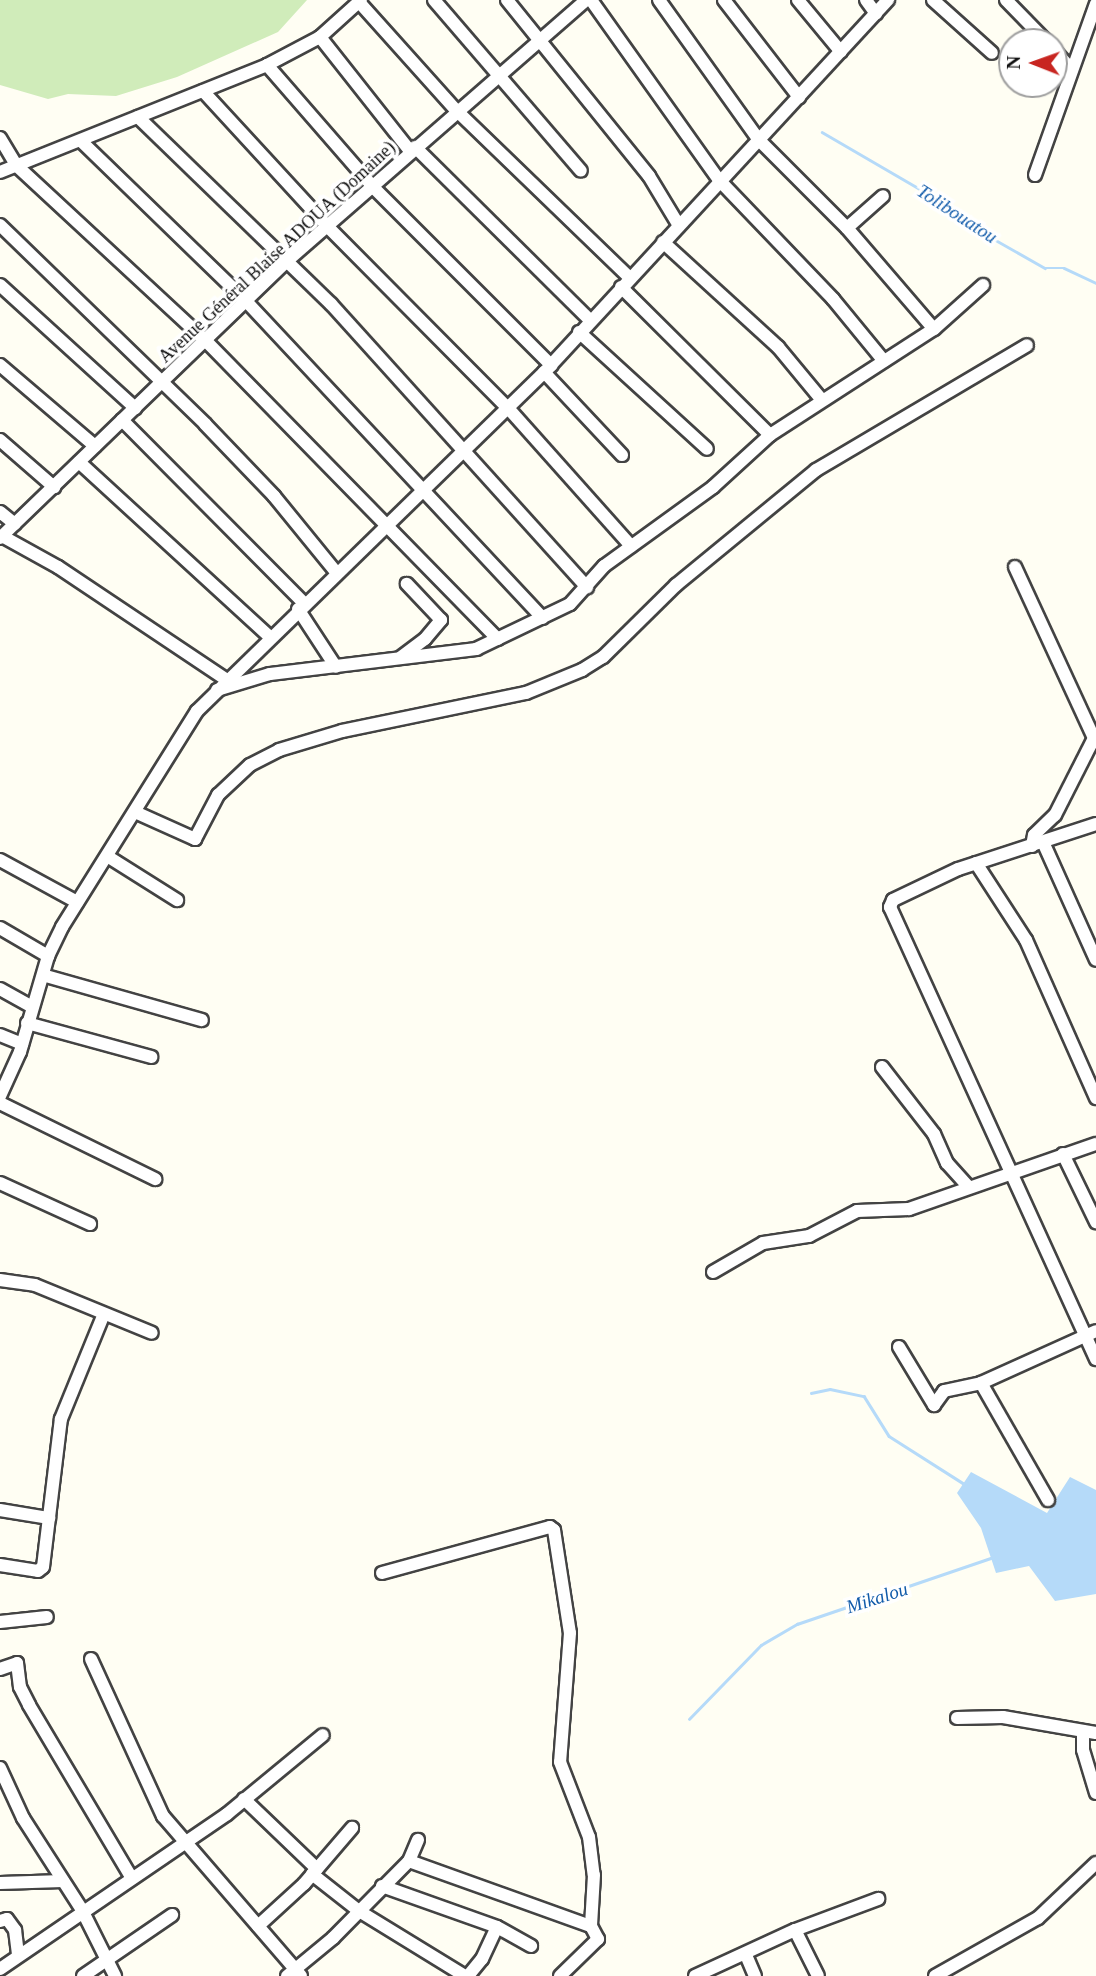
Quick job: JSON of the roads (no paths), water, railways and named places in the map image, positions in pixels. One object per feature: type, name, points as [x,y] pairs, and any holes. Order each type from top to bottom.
[{"type":"street","points":[[434,0],[581,171]]},
{"type":"street","points":[[507,0],[649,176],[678,224]]},
{"type":"street","points":[[588,0],[719,180],[846,314],[884,361]]},
{"type":"street","name":"Avenue Général Blaise ADOUA (Domaine)","points":[[1,537],[287,261],[373,187],[456,110],[588,0]]},
{"type":"street","points":[[659,0],[759,140],[847,228],[934,329]]},
{"type":"street","points":[[724,0],[799,97]]},
{"type":"street","points":[[798,0],[841,52]]},
{"type":"street","points":[[866,0],[876,14]]},
{"type":"street","points":[[0,1096],[46,976],[48,956],[77,902],[182,732],[215,691],[547,368],[888,0]]},
{"type":"street","points":[[933,0],[992,53]]},
{"type":"street","points":[[1006,0],[1033,28]]},
{"type":"street","points":[[0,172],[82,142],[267,65],[320,37],[360,1],[456,110],[770,435]]},
{"type":"street","points":[[1035,175],[1092,4]]},
{"type":"street","points":[[320,37],[413,149],[590,320]]},
{"type":"street","points":[[267,65],[373,187],[547,368],[622,455]]},
{"type":"street","points":[[1068,66],[1071,69]]},
{"type":"street","points":[[204,91],[328,227],[508,408],[631,546]]},
{"type":"street","points":[[138,117],[287,261],[466,449],[587,587]]},
{"type":"street","points":[[0,138],[18,166],[206,341],[498,639]]},
{"type":"street","points":[[82,142],[246,301],[425,488],[542,618]]},
{"type":"street","points":[[847,228],[883,196]]},
{"type":"street","points":[[0,225],[274,496],[336,572]]},
{"type":"street","points":[[663,242],[778,347],[821,399]]},
{"type":"street","points":[[0,285],[135,408]]},
{"type":"street","points":[[215,691],[270,674],[467,651],[570,604],[604,566],[713,487],[770,435],[821,399],[934,329],[983,285]]},
{"type":"street","points":[[579,332],[707,449]]},
{"type":"street","points":[[135,812],[195,839],[218,795],[250,765],[279,750],[342,731],[526,693],[582,670],[603,657],[676,585],[816,470],[1027,345]]},
{"type":"street","points":[[0,365],[95,446]]},
{"type":"street","points":[[122,420],[301,606],[336,667]]},
{"type":"street","points":[[0,440],[54,487]]},
{"type":"street","points":[[79,462],[269,636]]},
{"type":"street","points":[[0,512],[15,524]]},
{"type":"street","points":[[1,537],[58,567],[225,679]]},
{"type":"street","points":[[1015,567],[1095,740],[1055,814],[1034,835],[1096,960]]},
{"type":"street","points":[[398,659],[425,639],[441,620],[407,584]]},
{"type":"street","points":[[1096,824],[976,863],[921,885],[893,900],[890,907],[1011,1171],[1091,1332],[1096,1359]]},
{"type":"street","points":[[107,856],[177,900]]},
{"type":"street","points":[[0,860],[77,902]]},
{"type":"street","points":[[976,863],[1026,940],[1096,1098]]},
{"type":"street","points":[[0,928],[48,956]]},
{"type":"street","points":[[46,976],[202,1020]]},
{"type":"street","points":[[0,989],[32,1007]]},
{"type":"street","points":[[27,1023],[151,1057]]},
{"type":"street","points":[[0,1035],[22,1044]]},
{"type":"street","points":[[883,1067],[934,1134],[947,1163],[968,1186]]},
{"type":"street","points":[[0,1103],[155,1179]]},
{"type":"street","points":[[713,1272],[763,1243],[808,1236],[857,1211],[909,1209],[1011,1171],[1096,1144]]},
{"type":"street","points":[[1063,1154],[1096,1222]]},
{"type":"street","points":[[0,1183],[90,1224]]},
{"type":"street","points":[[0,1280],[35,1285],[103,1316],[152,1333]]},
{"type":"street","points":[[0,1565],[41,1570],[61,1419],[103,1316]]},
{"type":"street","points":[[899,1346],[934,1405],[944,1391],[981,1383],[1091,1332]]},
{"type":"street","points":[[981,1383],[1048,1500]]},
{"type":"street","points":[[0,1510],[49,1518]]},
{"type":"street","points":[[382,1573],[550,1527],[554,1530],[570,1633],[560,1762],[593,1858],[591,1926],[596,1943],[559,1976]]},
{"type":"street","points":[[0,1622],[47,1617]]},
{"type":"street","points":[[91,1658],[147,1790],[184,1843],[258,1926],[295,1974],[409,1861],[418,1840]]},
{"type":"street","points":[[0,1669],[17,1663],[20,1687],[29,1705],[131,1877]]},
{"type":"street","points":[[957,1718],[1003,1717],[1090,1732],[1083,1750],[1096,1793]]},
{"type":"street","points":[[0,1969],[82,1910],[184,1843],[323,1735]]},
{"type":"street","points":[[0,1768],[4,1786],[82,1910],[115,1976]]},
{"type":"street","points":[[244,1799],[315,1872],[359,1911],[466,1976],[482,1959],[497,1927]]},
{"type":"street","points":[[258,1926],[315,1872],[352,1828]]},
{"type":"street","points":[[409,1861],[591,1926]]},
{"type":"street","points":[[935,1976],[1024,1929],[1096,1863]]},
{"type":"street","points":[[0,1883],[63,1881]]},
{"type":"street","points":[[382,1886],[497,1927],[531,1946]]},
{"type":"street","points":[[695,1976],[746,1955],[794,1930],[878,1899]]},
{"type":"street","points":[[83,1976],[172,1915]]},
{"type":"street","points":[[0,1921],[7,1920],[15,1930],[18,1955]]},
{"type":"street","points":[[794,1930],[818,1976]]},
{"type":"street","points":[[746,1955],[755,1976]]},
{"type":"water","points":[[971,1472],[1047,1513],[1070,1477],[1096,1490],[1096,1594],[1055,1601],[1029,1566],[996,1573],[981,1528],[957,1493]]},
{"type":"waterway","name":"Tolibouatou","points":[[822,132],[963,214],[978,230],[1045,268],[1064,268],[1096,283]]},
{"type":"waterway","points":[[811,1393],[830,1389],[864,1396],[889,1436],[966,1485]]},
{"type":"waterway","name":"Mikalou","points":[[689,1719],[761,1645],[797,1624],[994,1557]]}]
